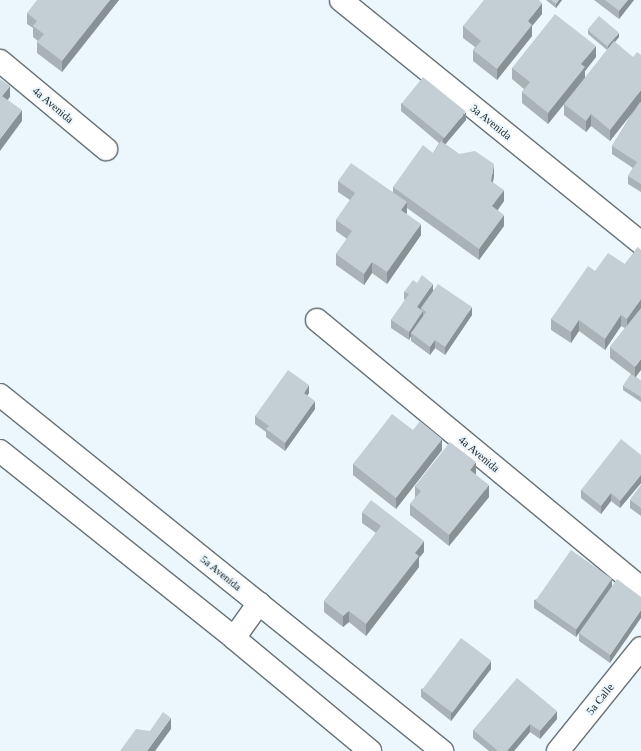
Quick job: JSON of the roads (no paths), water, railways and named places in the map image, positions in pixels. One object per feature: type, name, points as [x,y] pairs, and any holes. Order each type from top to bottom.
[{"type":"street","name":"3a Avenida","points":[[341,0],[641,243]]},
{"type":"street","name":"4a Avenida","points":[[0,61],[106,149]]},
{"type":"street","name":"4a Avenida","points":[[317,320],[641,588]]},
{"type":"street","name":"5a Avenida","points":[[0,395],[442,751]]},
{"type":"street","points":[[0,451],[234,638],[370,751]]},
{"type":"street","points":[[234,638],[259,603]]},
{"type":"street","name":"5a Calle","points":[[558,751],[641,648]]}]
